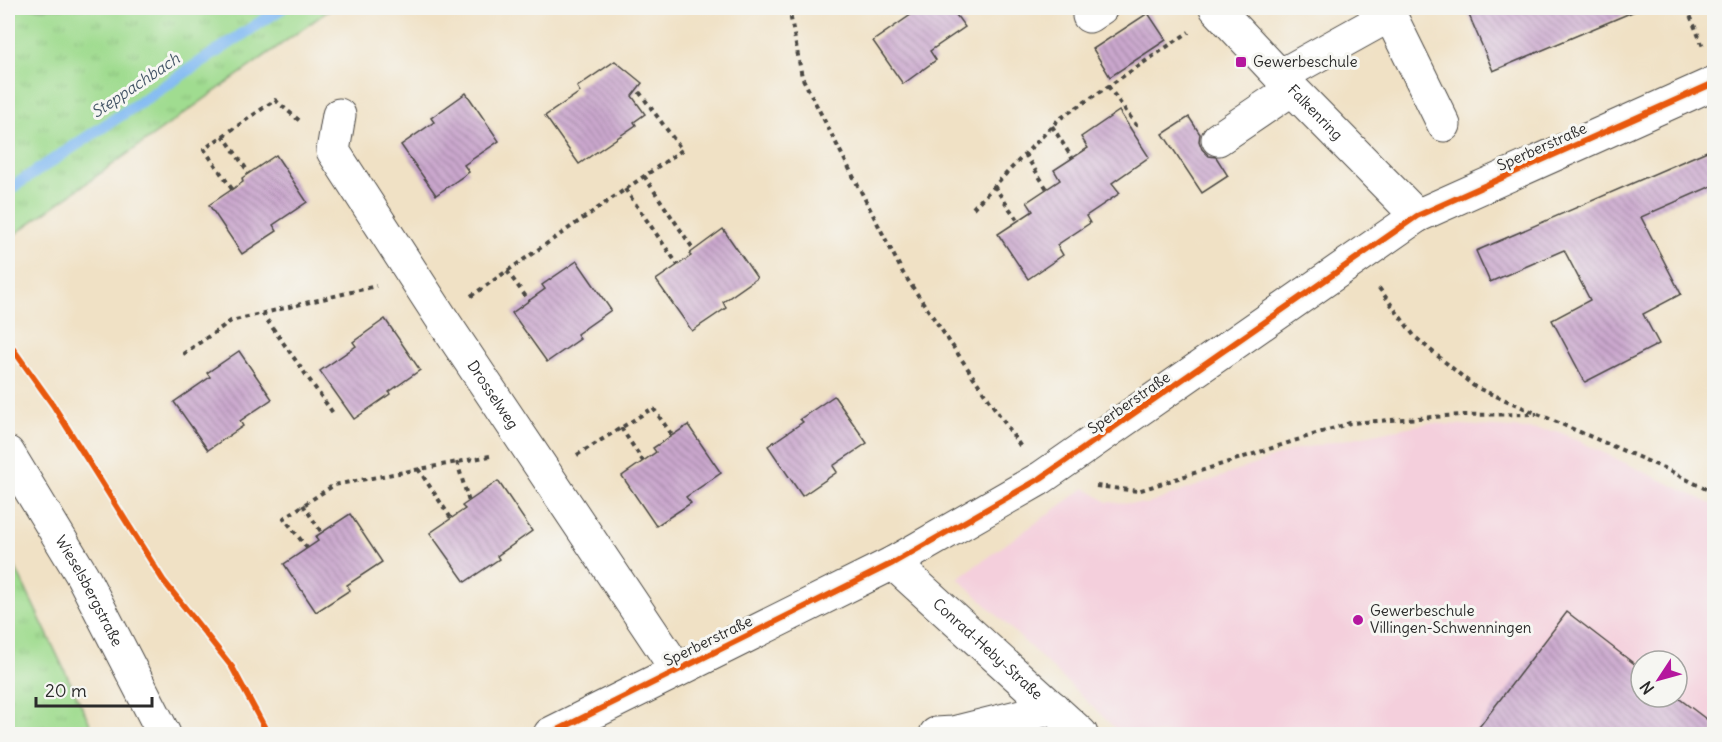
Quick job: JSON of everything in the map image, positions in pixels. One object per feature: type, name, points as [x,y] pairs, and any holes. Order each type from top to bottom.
[{"type":"street","name":"Falkenring","points":[[1218,9],[1286,83],[1417,216]]},
{"type":"street","points":[[1218,138],[1286,83],[1390,15],[1444,125]]},
{"type":"street","name":"Sperberstraße","points":[[550,735],[893,563],[1054,469],[1417,216],[1711,69]]},
{"type":"street","points":[[333,151],[339,115]]},
{"type":"street","name":"Drosselweg","points":[[333,151],[676,670]]},
{"type":"street","name":"Wieselsbergstraße","points":[[8,453],[82,575],[164,735]]},
{"type":"street","name":"Conrad-Heby-Straße","points":[[893,563],[1081,735]]},
{"type":"street","points":[[936,735],[953,733],[1053,708]]},
{"type":"path","points":[[789,8],[802,77],[903,273],[1054,469],[1094,485],[1138,491],[1350,423],[1460,415],[1537,414]]},
{"type":"path","points":[[1687,8],[1711,69]]},
{"type":"path","points":[[973,208],[1052,126],[1218,9]]},
{"type":"path","points":[[1108,86],[1136,125],[1130,128]]},
{"type":"path","points":[[440,316],[682,150],[637,89]]},
{"type":"path","points":[[231,189],[204,149],[275,100],[333,151]]},
{"type":"path","points":[[1052,126],[1072,158]]},
{"type":"path","points":[[223,135],[249,173]]},
{"type":"path","points":[[1025,154],[1047,189]]},
{"type":"path","points":[[644,176],[694,250]]},
{"type":"path","points":[[994,186],[1018,221]]},
{"type":"path","points":[[625,189],[678,265]]},
{"type":"path","points":[[1357,257],[1414,337],[1475,387],[1666,469],[1714,493]]},
{"type":"path","points":[[507,271],[529,301]]},
{"type":"path","points":[[183,354],[231,321],[414,276]]},
{"type":"path","points":[[262,313],[333,413]]},
{"type":"path","points":[[307,548],[284,518],[334,485],[458,462],[538,461],[621,428],[653,408],[672,435]]},
{"type":"path","points":[[621,428],[643,461]]},
{"type":"path","points":[[458,462],[469,502]]},
{"type":"path","points":[[418,470],[451,518]]},
{"type":"path","points":[[303,505],[322,533]]},
{"type":"shaded area","name":"Gewerbeschule Villingen-Schwenningen","points":[[1428,423],[1558,431],[1714,505],[1714,734],[1121,734],[958,578],[1085,488],[1107,502],[1148,504],[1293,450]]},
{"type":"green space","points":[[8,8],[332,8],[8,239]]},
{"type":"green space","points":[[8,552],[95,734],[8,734]]},
{"type":"building","points":[[921,8],[951,8],[965,27],[930,51],[936,60],[903,84],[873,41]]},
{"type":"building","points":[[1466,8],[1642,8],[1493,71]]},
{"type":"building","points":[[1148,13],[1166,40],[1110,77],[1093,49]]},
{"type":"building","points":[[615,61],[642,83],[632,96],[645,114],[634,122],[636,125],[579,164],[545,116],[580,92],[577,87]]},
{"type":"building","points":[[466,93],[499,141],[464,165],[469,172],[436,195],[401,145],[434,122],[431,118]]},
{"type":"building","points":[[1119,111],[1149,157],[1112,183],[1120,193],[1086,216],[1090,223],[1057,245],[1063,255],[1028,279],[998,234],[1033,211],[1027,202],[1060,180],[1054,170],[1088,148],[1081,137]]},
{"type":"building","points":[[1189,117],[1200,134],[1199,141],[1202,149],[1209,156],[1216,157],[1228,176],[1202,193],[1163,134]]},
{"type":"building","points":[[1714,148],[1714,185],[1641,217],[1681,294],[1643,314],[1659,344],[1585,382],[1552,320],[1590,300],[1564,250],[1490,282],[1476,251]]},
{"type":"building","points":[[276,155],[307,202],[273,225],[277,231],[242,254],[209,205],[243,182],[242,178]]},
{"type":"building","points":[[723,229],[757,278],[723,302],[726,308],[692,331],[656,280],[691,256],[689,254]]},
{"type":"building","points":[[577,261],[611,310],[577,334],[580,339],[547,362],[512,313],[545,289],[542,285]]},
{"type":"building","points":[[385,319],[420,370],[354,419],[320,371],[356,346],[353,342]]},
{"type":"building","points":[[239,351],[272,399],[240,421],[243,426],[208,450],[174,402],[210,377],[207,373]]},
{"type":"building","points":[[834,396],[867,443],[833,466],[837,472],[802,496],[768,446],[803,422],[800,419]]},
{"type":"building","points":[[688,425],[721,473],[686,497],[691,503],[656,526],[622,476],[656,452],[653,448]]},
{"type":"building","points":[[498,481],[532,531],[497,556],[499,559],[465,582],[430,533],[465,509],[462,506]]},
{"type":"building","points":[[350,514],[382,562],[347,585],[350,590],[316,612],[284,564],[318,541],[315,537]]},
{"type":"building","points":[[1567,612],[1629,660],[1629,709],[1689,709],[1689,706],[1714,725],[1714,735],[1473,735]]},
{"type":"waterway","name":"Steppachbach","points":[[8,190],[282,8]]},
{"type":"cycle path","points":[[550,734],[893,563],[1041,478],[1417,216],[1714,83]]},
{"type":"cycle path","points":[[8,342],[53,405],[163,580],[232,667],[268,734]]},
{"type":"place","name":"Gewerbeschule","points":[[1241,62]]},
{"type":"place","name":"Gewerbeschule Villingen-Schwenningen","points":[[1358,620]]}]
